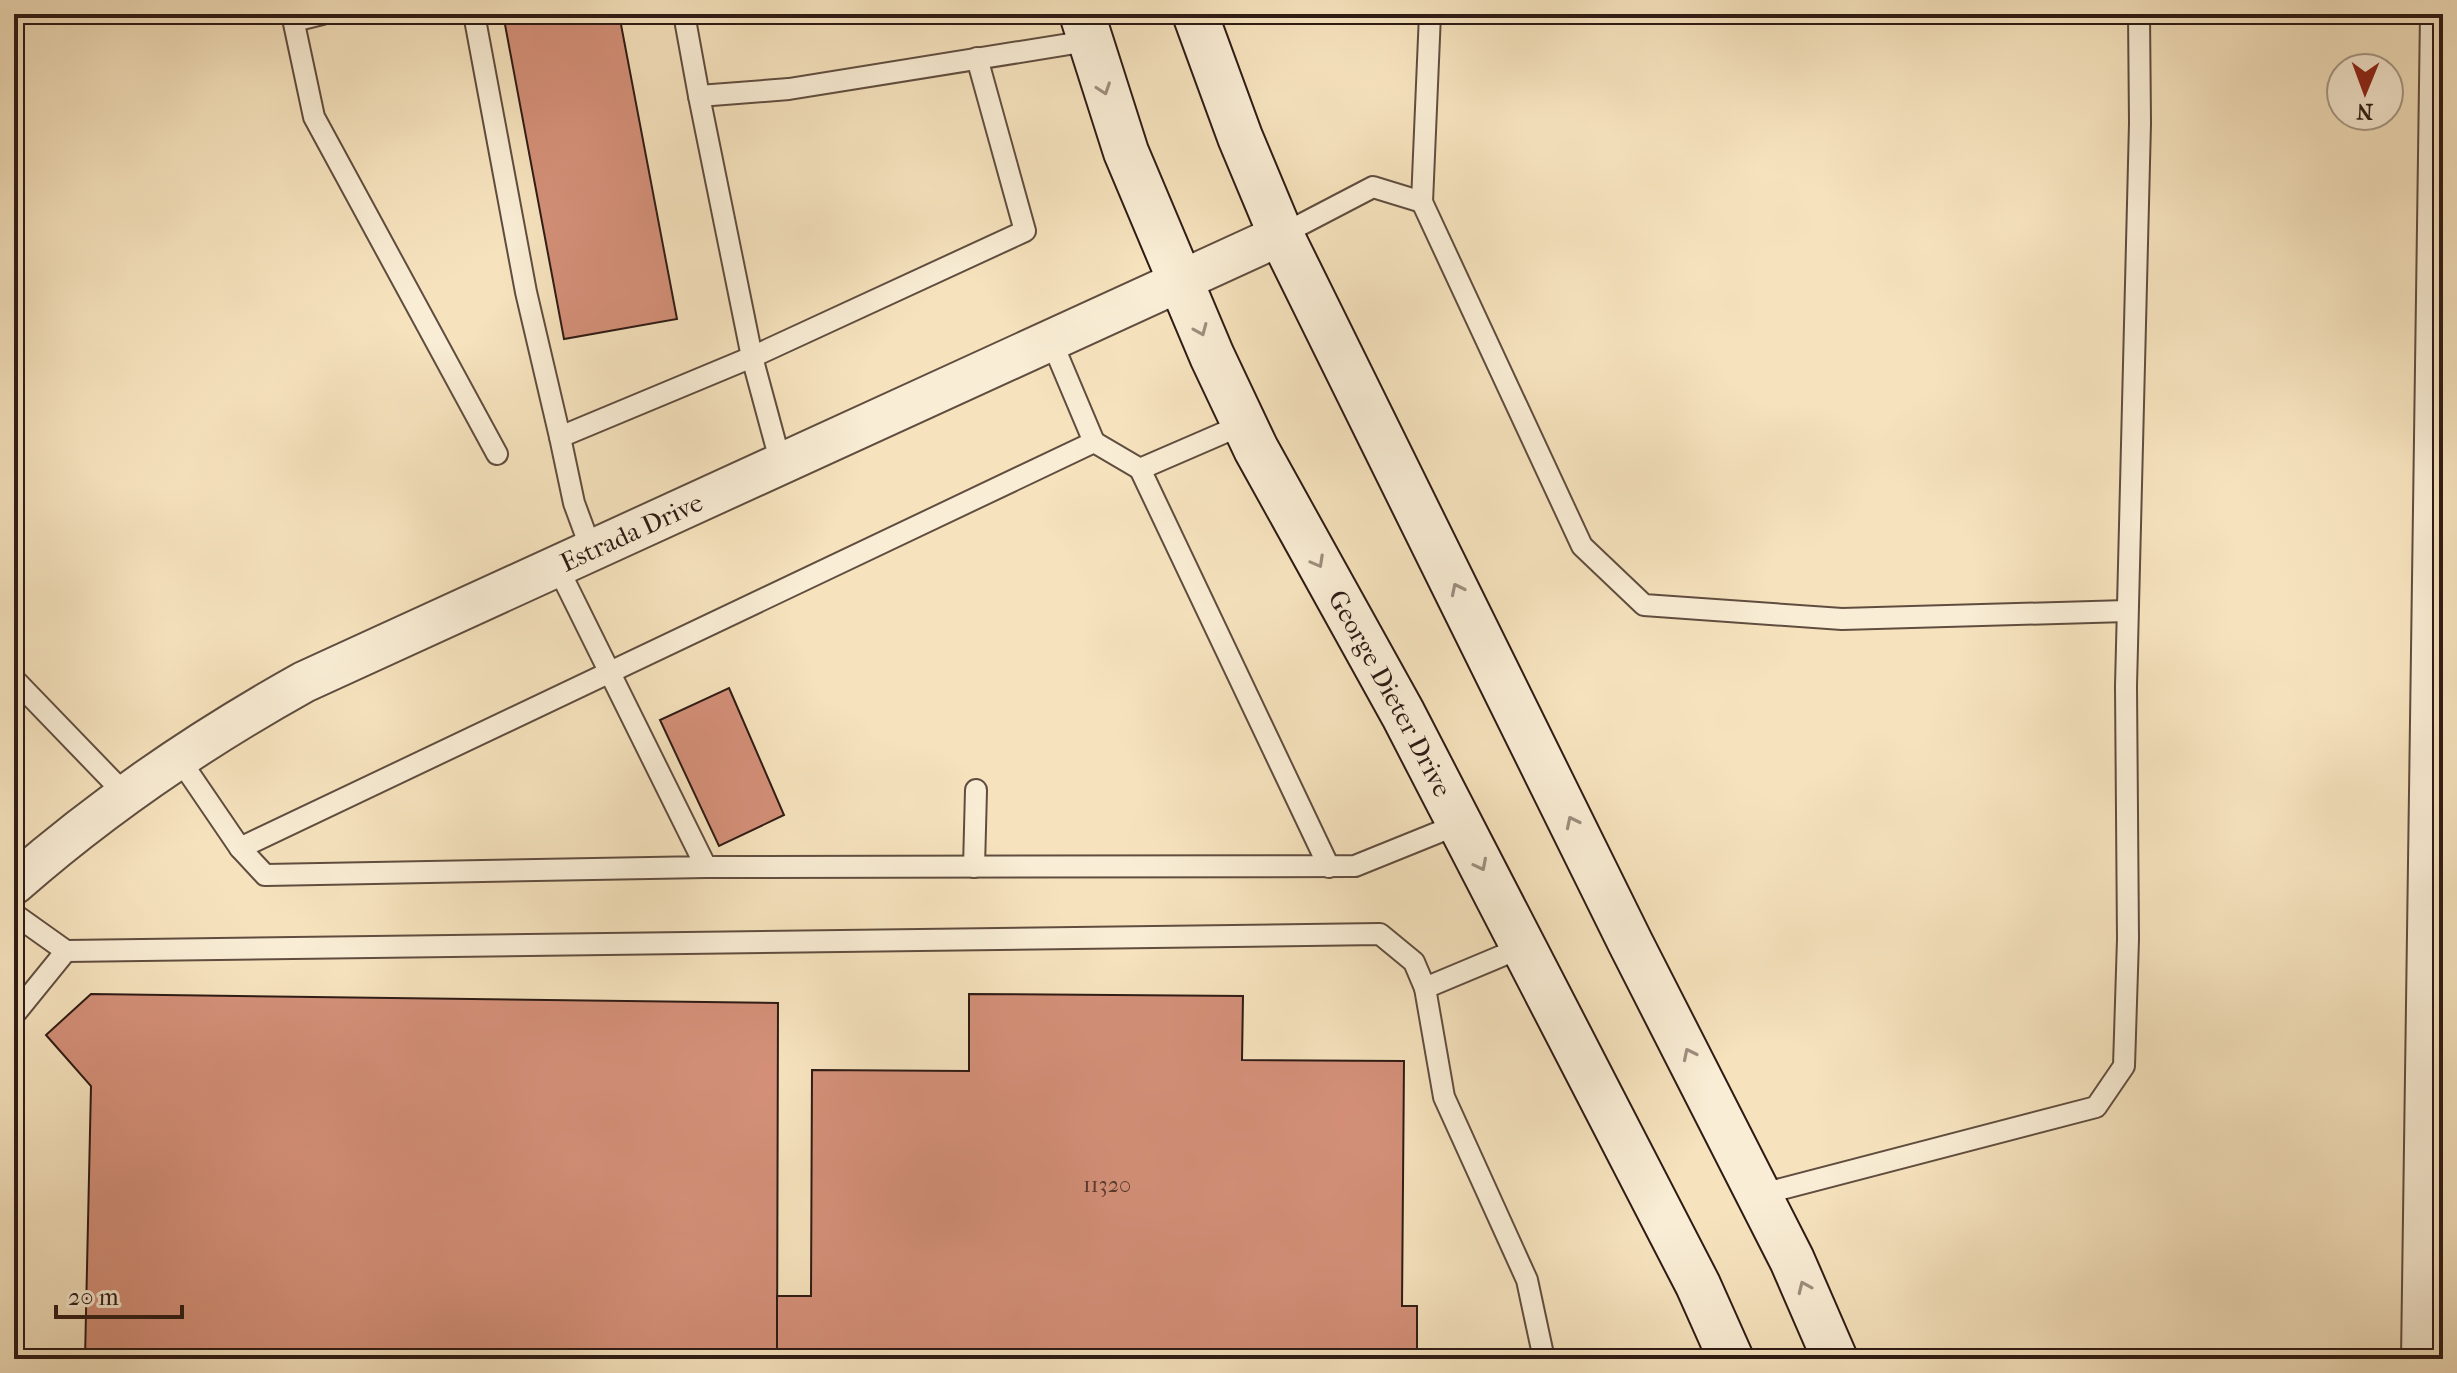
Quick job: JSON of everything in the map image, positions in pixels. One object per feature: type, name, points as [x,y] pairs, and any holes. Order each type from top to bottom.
[{"type":"main road","points":[[1195,14],[1240,137],[1281,235],[1792,1260],[1835,1359]]},
{"type":"main road","name":"George Dieter Drive","points":[[1085,27],[1126,152],[1244,424],[1459,824],[1698,1285],[1731,1359]]},
{"type":"street","points":[[2422,1359],[2441,14]]},
{"type":"street","name":"Estrada Drive","points":[[14,884],[75,831],[178,757],[304,682],[1281,235]]},
{"type":"lane","points":[[322,14],[293,17],[314,117],[497,454]]},
{"type":"lane","points":[[474,14],[526,292],[574,503],[574,557],[608,673],[706,867]]},
{"type":"lane","points":[[684,14],[752,357],[781,464]]},
{"type":"lane","points":[[1430,14],[1422,202],[1582,546],[1644,605],[1842,619],[2127,611]]},
{"type":"lane","points":[[1758,1195],[2096,1107],[2124,1066],[2128,939],[2127,611],[2140,123],[2139,14]]},
{"type":"lane","points":[[699,96],[789,89],[977,58],[1085,27]]},
{"type":"lane","points":[[560,437],[752,357],[1025,231],[977,58]]},
{"type":"lane","points":[[1281,235],[1373,187],[1422,202]]},
{"type":"lane","points":[[1051,340],[1094,442],[1140,469],[1329,867]]},
{"type":"lane","points":[[1140,469],[1244,424]]},
{"type":"lane","points":[[240,848],[1094,442]]},
{"type":"lane","points":[[14,679],[125,794]]},
{"type":"lane","points":[[178,757],[240,848],[265,875],[706,867],[1355,866],[1459,824]]},
{"type":"lane","points":[[974,867],[976,790]]},
{"type":"lane","points":[[14,914],[66,951],[1380,934],[1414,962],[1425,988],[1444,1097],[1527,1280],[1544,1359]]},
{"type":"lane","points":[[1425,988],[1523,947]]},
{"type":"lane","points":[[14,1015],[66,951]]},
{"type":"building","points":[[503,14],[619,14],[677,319],[564,339]]},
{"type":"building","points":[[729,688],[784,815],[719,846],[660,720]]},
{"type":"building","points":[[91,994],[778,1003],[777,1359],[85,1359],[91,1086],[46,1035]]},
{"type":"building","points":[[969,994],[1243,996],[1242,1060],[1404,1061],[1402,1306],[1417,1306],[1417,1359],[777,1359],[777,1296],[811,1296],[812,1070],[969,1071]]}]
